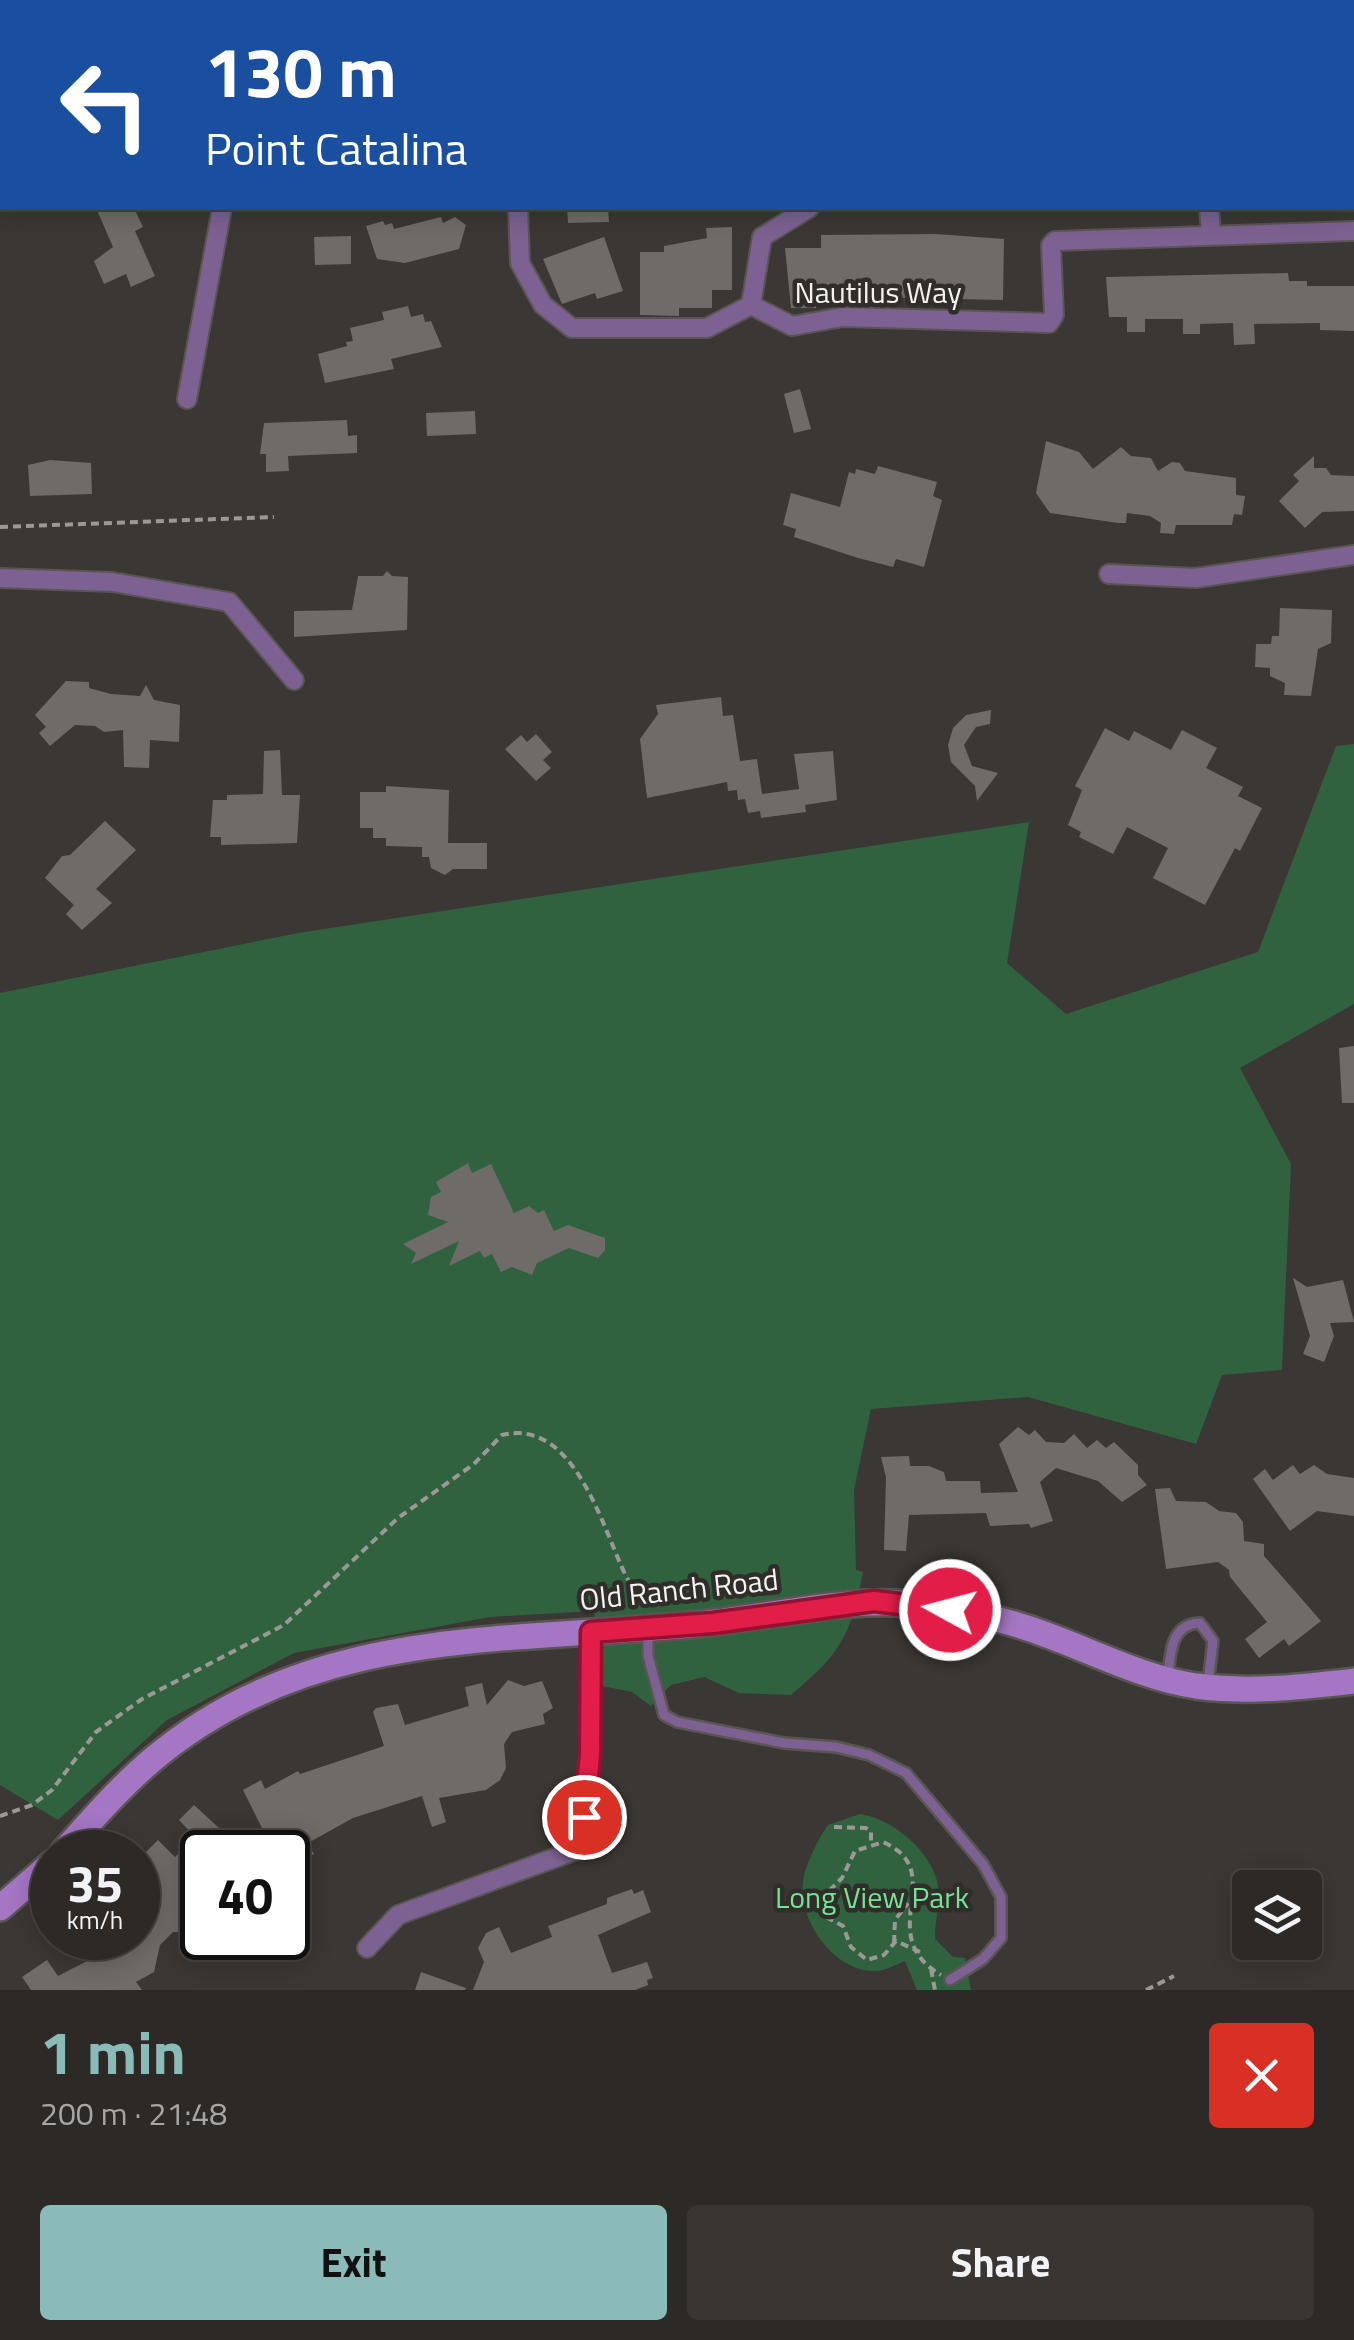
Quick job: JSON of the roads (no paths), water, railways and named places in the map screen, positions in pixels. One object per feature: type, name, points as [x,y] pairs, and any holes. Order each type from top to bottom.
[{"type":"street","points":[[187,399],[222,210]]},
{"type":"street","name":"Nautilus Way","points":[[518,210],[520,263],[543,305],[572,328],[707,328],[751,305],[792,326],[843,317],[1049,323],[1054,316],[1051,245],[1055,241],[1211,233]]},
{"type":"street","points":[[751,305],[762,237],[806,210]]},
{"type":"street","points":[[1209,210],[1211,233],[1354,231]]},
{"type":"street","points":[[1109,574],[1196,578],[1354,555]]},
{"type":"street","points":[[0,578],[112,582],[230,602],[294,680]]},
{"type":"street","name":"Old Ranch Road","points":[[84,1830],[153,1759],[210,1720],[270,1688],[332,1664],[400,1648],[648,1629],[874,1601],[924,1605],[1042,1633],[1168,1679],[1207,1687],[1260,1691],[1354,1682]]},
{"type":"street","points":[[367,1948],[398,1915],[582,1848],[590,1755],[591,1632]]},
{"type":"street","points":[[0,1908],[30,1882]]},
{"type":"lane","points":[[1168,1679],[1177,1634],[1188,1624],[1200,1623],[1213,1641],[1207,1687]]},
{"type":"lane","points":[[648,1629],[653,1682],[664,1714],[677,1722],[784,1744],[836,1747],[868,1755],[906,1773],[982,1864],[1001,1897],[1001,1938],[983,1959],[950,1980]]},
{"type":"park label","name":"Long View Park","points":[[872,1898]]}]
